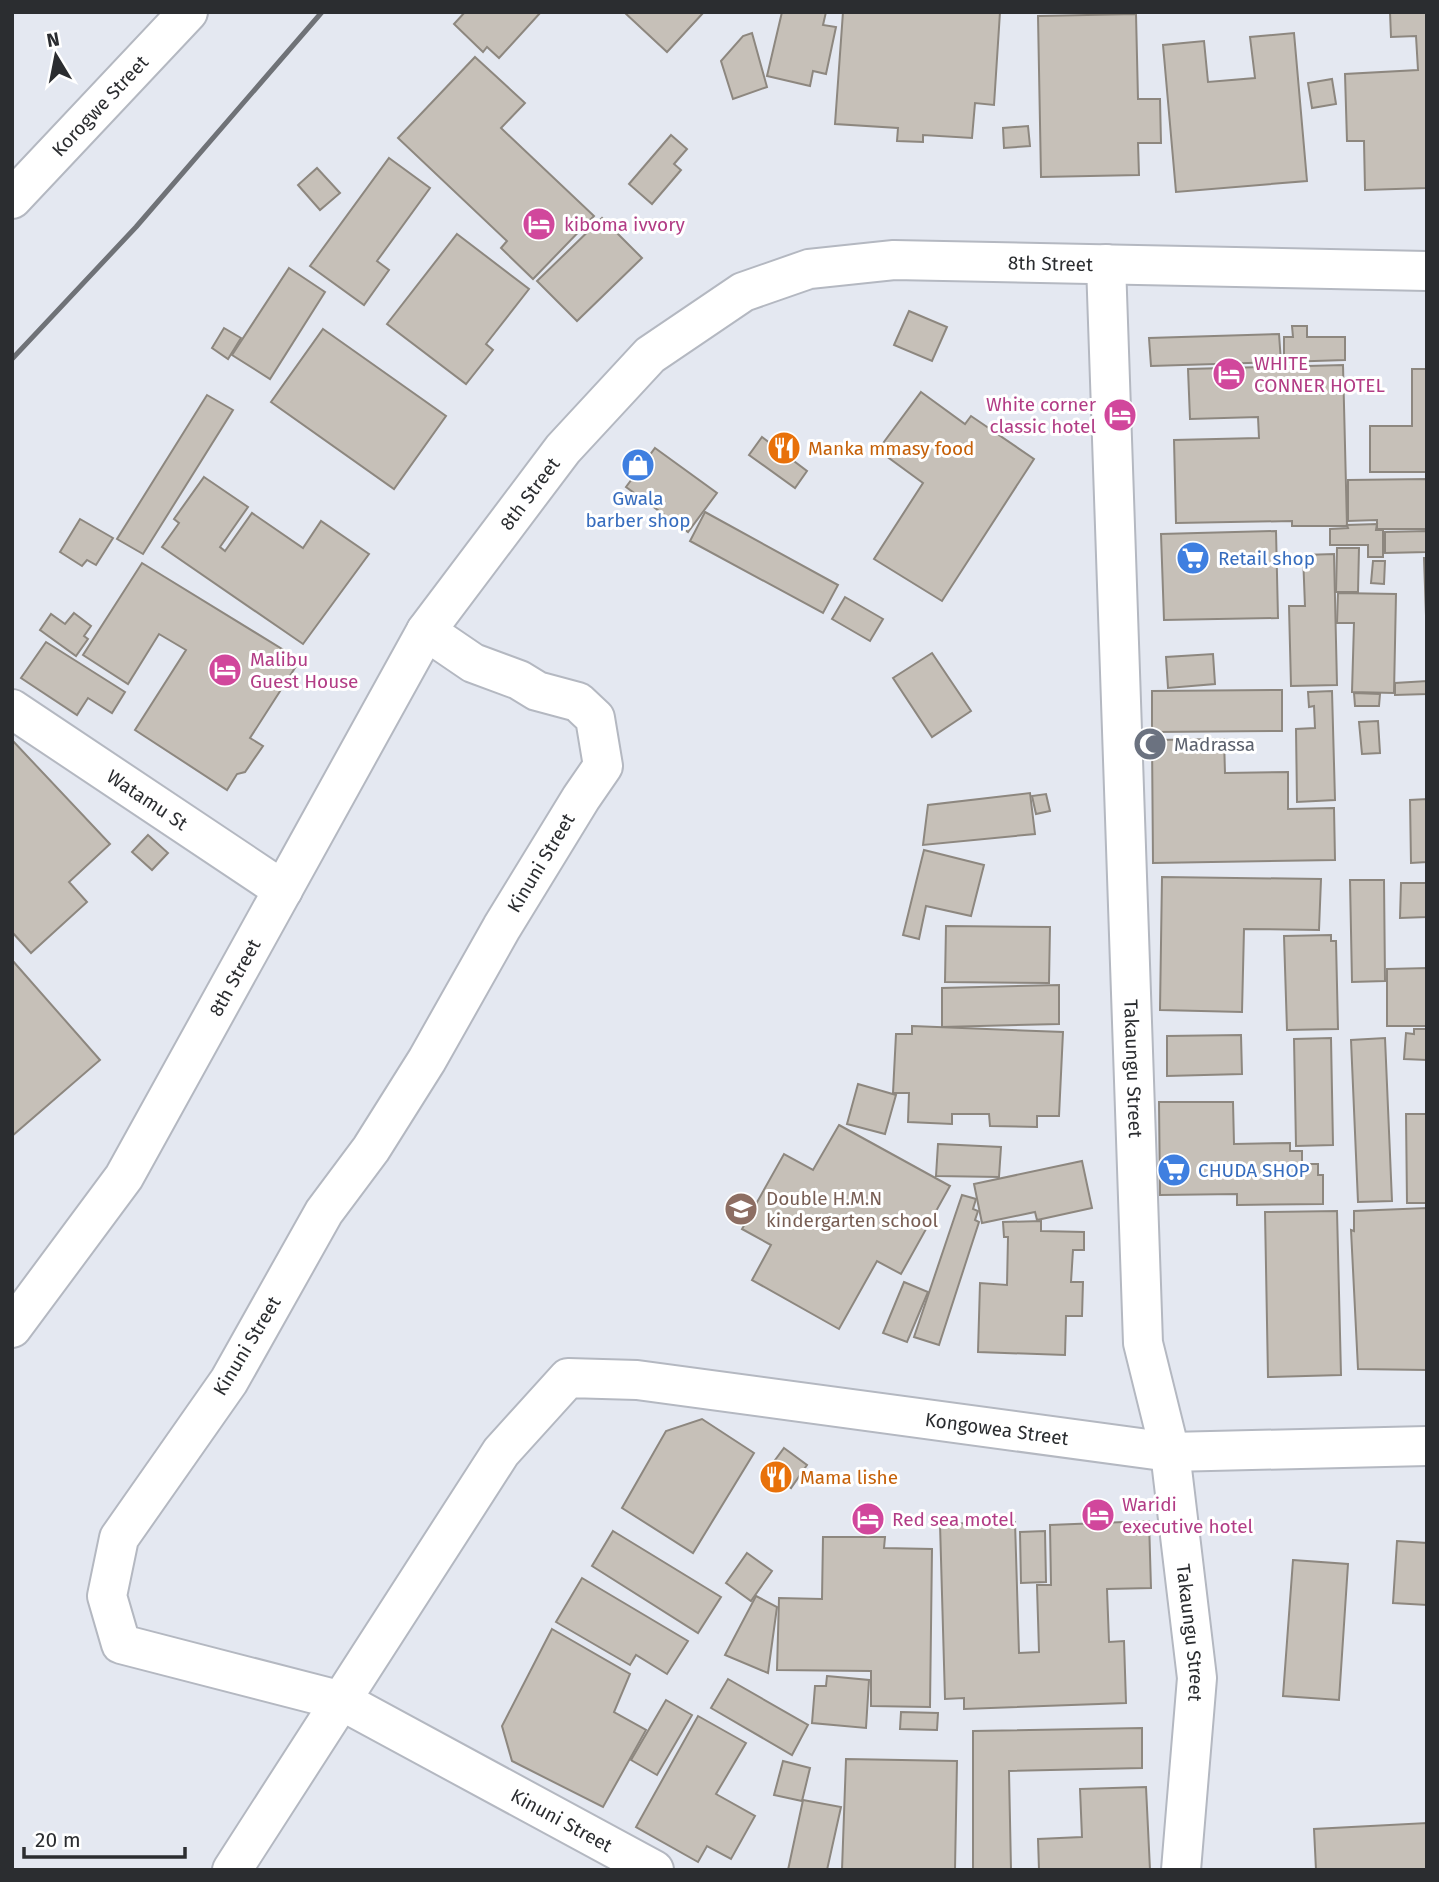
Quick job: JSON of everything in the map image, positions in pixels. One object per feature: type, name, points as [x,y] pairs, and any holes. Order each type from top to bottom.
[{"type":"street","name":"Korogwe Street","points":[[12,199],[188,12]]},
{"type":"street","name":"8th Street","points":[[12,1328],[124,1177],[426,631],[563,449],[650,355],[743,292],[810,269],[894,260],[1427,271]]},
{"type":"street","name":"Takaungu Street","points":[[1106,264],[1143,1343],[1170,1452],[1197,1678],[1181,1870]]},
{"type":"street","name":"Kinuni Street","points":[[426,631],[473,663],[519,680],[537,691],[578,702],[594,718],[603,766],[581,797],[502,927],[427,1060],[371,1149],[324,1212],[229,1381],[119,1538],[107,1595],[121,1644],[342,1701],[654,1870]]},
{"type":"street","name":"Watamu St","points":[[12,709],[283,891]]},
{"type":"street","name":"Kongowea Street","points":[[342,1701],[501,1452],[568,1378],[637,1380],[1170,1452],[1427,1446]]},
{"type":"street","points":[[232,1870],[342,1701]]},
{"type":"building","points":[[465,12],[541,12],[499,58],[487,47],[483,52],[454,24]]},
{"type":"building","points":[[624,12],[704,12],[667,52]]},
{"type":"building","points":[[782,12],[826,12],[823,25],[836,27],[826,74],[813,71],[810,86],[767,76]]},
{"type":"building","points":[[843,12],[1000,12],[994,105],[975,103],[972,138],[923,135],[923,142],[897,141],[898,128],[835,124]]},
{"type":"building","points":[[1390,12],[1427,12],[1427,188],[1365,190],[1364,141],[1347,141],[1345,74],[1418,70],[1416,36],[1391,37]]},
{"type":"building","points":[[1136,14],[1138,99],[1160,99],[1161,143],[1138,143],[1139,175],[1041,177],[1038,16]]},
{"type":"building","points":[[752,33],[767,87],[733,99],[721,61],[743,36]]},
{"type":"building","points":[[1294,33],[1307,181],[1176,192],[1163,45],[1204,41],[1208,82],[1255,78],[1250,37]]},
{"type":"building","points":[[475,57],[525,103],[501,128],[594,216],[533,279],[501,248],[507,241],[398,138]]},
{"type":"building","points":[[1332,79],[1336,104],[1312,108],[1308,83]]},
{"type":"building","points":[[1028,126],[1030,146],[1004,148],[1003,128]]},
{"type":"building","points":[[671,135],[687,149],[674,164],[681,170],[652,204],[629,184]]},
{"type":"building","points":[[389,158],[430,188],[377,261],[389,270],[364,305],[310,266]]},
{"type":"building","points":[[317,168],[340,193],[320,210],[298,185]]},
{"type":"building","points":[[602,218],[642,258],[577,321],[537,281]]},
{"type":"building","points":[[457,234],[529,289],[486,344],[493,350],[466,384],[387,324]]},
{"type":"building","points":[[289,268],[325,292],[270,379],[232,355]]},
{"type":"building","points":[[909,311],[947,327],[932,361],[894,345]]},
{"type":"building","points":[[1292,326],[1307,326],[1307,337],[1345,337],[1345,360],[1284,362],[1284,337],[1293,337]]},
{"type":"building","points":[[224,328],[241,338],[228,359],[212,348]]},
{"type":"building","points":[[323,329],[446,416],[394,489],[271,402]]},
{"type":"building","points":[[1279,334],[1281,362],[1151,366],[1149,338]]},
{"type":"building","points":[[1343,365],[1347,526],[1292,526],[1292,521],[1176,523],[1174,440],[1259,438],[1258,417],[1190,419],[1188,369]]},
{"type":"building","points":[[1412,369],[1427,369],[1427,472],[1370,472],[1370,426],[1412,426]]},
{"type":"building","points":[[921,392],[965,424],[971,416],[1034,459],[942,601],[874,559],[923,483],[878,450]]},
{"type":"building","points":[[207,395],[233,410],[143,554],[117,539]]},
{"type":"building","points":[[762,437],[807,471],[795,488],[749,455]]},
{"type":"building","points":[[655,448],[717,493],[688,532],[626,487]]},
{"type":"building","points":[[204,477],[248,507],[220,547],[225,551],[252,513],[303,548],[321,521],[369,554],[303,644],[162,547],[179,523],[174,519]]},
{"type":"building","points":[[1427,479],[1426,529],[1377,529],[1377,520],[1348,521],[1348,480]]},
{"type":"building","points":[[705,512],[838,585],[823,613],[690,541]]},
{"type":"building","points":[[80,519],[113,538],[96,565],[87,560],[82,566],[60,552]]},
{"type":"building","points":[[1377,524],[1376,530],[1383,530],[1383,557],[1368,557],[1368,545],[1330,545],[1330,529],[1348,528],[1347,525]]},
{"type":"building","points":[[1276,531],[1278,618],[1164,620],[1161,534]]},
{"type":"building","points":[[1427,531],[1427,552],[1385,553],[1385,532]]},
{"type":"building","points":[[1337,548],[1359,548],[1358,592],[1336,592]]},
{"type":"building","points":[[1334,554],[1337,685],[1291,686],[1289,606],[1305,606],[1303,555]]},
{"type":"building","points":[[1424,558],[1427,558],[1427,644]]},
{"type":"building","points":[[1373,561],[1385,561],[1384,584],[1371,583]]},
{"type":"building","points":[[142,563],[300,660],[250,738],[263,746],[245,772],[237,774],[227,790],[135,730],[186,650],[159,634],[128,684],[83,655]]},
{"type":"building","points":[[1338,593],[1396,594],[1394,693],[1352,692],[1354,623],[1337,623]]},
{"type":"building","points":[[845,597],[883,619],[870,641],[832,619]]},
{"type":"building","points":[[74,613],[91,626],[84,636],[88,639],[76,656],[40,630],[51,614],[65,624]]},
{"type":"building","points":[[46,642],[125,692],[112,713],[88,698],[77,715],[21,678]]},
{"type":"building","points":[[932,653],[971,711],[932,737],[893,678]]},
{"type":"building","points":[[1213,654],[1215,684],[1168,688],[1166,657]]},
{"type":"building","points":[[1427,681],[1427,694],[1395,695],[1395,683]]},
{"type":"building","points":[[1282,690],[1282,731],[1152,732],[1152,691]]},
{"type":"building","points":[[1332,691],[1335,800],[1297,802],[1296,729],[1315,728],[1314,706],[1309,707],[1308,692]]},
{"type":"building","points":[[1354,693],[1380,694],[1379,706],[1355,706]]},
{"type":"building","points":[[1378,721],[1380,753],[1362,754],[1359,722]]},
{"type":"building","points":[[1224,739],[1225,773],[1288,772],[1288,809],[1334,808],[1335,860],[1153,863],[1152,740]]},
{"type":"building","points":[[12,740],[110,844],[69,882],[87,902],[31,953],[12,932]]},
{"type":"building","points":[[1030,793],[1035,834],[923,845],[928,805]]},
{"type":"building","points":[[1046,794],[1050,811],[1036,814],[1032,796]]},
{"type":"building","points":[[1427,799],[1427,862],[1411,863],[1410,800]]},
{"type":"building","points":[[148,835],[168,853],[152,870],[132,852]]},
{"type":"building","points":[[924,850],[984,865],[971,916],[926,906],[919,939],[903,935]]},
{"type":"building","points":[[1162,877],[1321,879],[1319,930],[1244,929],[1242,1012],[1160,1010]]},
{"type":"building","points":[[1350,880],[1384,880],[1385,981],[1352,982]]},
{"type":"building","points":[[1401,883],[1427,883],[1427,917],[1400,918]]},
{"type":"building","points":[[946,926],[1050,927],[1049,983],[945,982]]},
{"type":"building","points":[[1331,935],[1331,941],[1336,941],[1338,1029],[1287,1030],[1284,936]]},
{"type":"building","points":[[12,960],[100,1060],[12,1136]]},
{"type":"building","points":[[1427,968],[1427,1026],[1387,1026],[1387,969]]},
{"type":"building","points":[[1059,985],[1059,1024],[942,1027],[942,988]]},
{"type":"building","points":[[912,1026],[1063,1032],[1059,1116],[1037,1116],[1037,1127],[990,1126],[989,1114],[952,1114],[952,1124],[908,1122],[909,1093],[893,1093],[896,1034],[912,1034]]},
{"type":"building","points":[[1414,1029],[1427,1029],[1427,1060],[1404,1059],[1406,1033],[1414,1034]]},
{"type":"building","points":[[1241,1035],[1242,1074],[1167,1076],[1167,1036]]},
{"type":"building","points":[[1331,1038],[1333,1145],[1296,1146],[1294,1039]]},
{"type":"building","points":[[1385,1038],[1392,1201],[1358,1202],[1351,1040]]},
{"type":"building","points":[[858,1084],[896,1095],[885,1134],[847,1124]]},
{"type":"building","points":[[1159,1102],[1233,1102],[1234,1144],[1290,1143],[1290,1151],[1302,1151],[1302,1164],[1318,1164],[1318,1175],[1323,1175],[1323,1204],[1237,1205],[1237,1194],[1160,1195]]},
{"type":"building","points":[[1406,1114],[1427,1114],[1427,1203],[1407,1203]]},
{"type":"building","points":[[839,1125],[950,1186],[901,1274],[877,1261],[839,1329],[752,1280],[771,1245],[742,1229],[784,1154],[813,1170]]},
{"type":"building","points":[[938,1144],[1001,1147],[999,1177],[936,1176]]},
{"type":"building","points":[[1082,1161],[1092,1208],[1037,1220],[1035,1212],[982,1223],[974,1184]]},
{"type":"building","points":[[962,1195],[976,1199],[973,1209],[978,1211],[975,1220],[979,1222],[939,1345],[914,1337]]},
{"type":"building","points":[[1427,1208],[1427,1370],[1358,1369],[1351,1230],[1354,1231],[1354,1211]]},
{"type":"building","points":[[1337,1211],[1341,1375],[1268,1377],[1265,1212]]},
{"type":"building","points":[[1041,1221],[1041,1231],[1084,1232],[1084,1250],[1073,1250],[1071,1282],[1083,1282],[1082,1316],[1066,1316],[1065,1355],[978,1352],[980,1283],[1007,1285],[1008,1237],[1004,1237],[1003,1222]]},
{"type":"building","points":[[904,1282],[928,1292],[907,1342],[883,1333]]},
{"type":"building","points":[[702,1419],[754,1453],[693,1553],[622,1508],[666,1431]]},
{"type":"building","points":[[784,1448],[807,1465],[791,1488],[767,1471]]},
{"type":"building","points":[[1149,1521],[1151,1588],[1107,1589],[1109,1642],[1124,1641],[1126,1703],[964,1709],[964,1698],[945,1699],[940,1524],[1015,1522],[1019,1653],[1039,1652],[1037,1585],[1051,1585],[1050,1525]]},
{"type":"building","points":[[613,1531],[721,1597],[698,1633],[592,1566]]},
{"type":"building","points":[[1045,1531],[1046,1582],[1021,1583],[1020,1532]]},
{"type":"building","points":[[823,1537],[885,1537],[884,1548],[932,1549],[930,1707],[871,1706],[871,1671],[777,1670],[779,1598],[822,1599]]},
{"type":"building","points":[[1397,1541],[1427,1543],[1427,1605],[1393,1603]]},
{"type":"building","points":[[747,1553],[772,1571],[751,1601],[726,1583]]},
{"type":"building","points":[[1293,1560],[1348,1564],[1339,1700],[1283,1696]]},
{"type":"building","points":[[582,1578],[688,1641],[667,1674],[636,1655],[630,1665],[556,1622]]},
{"type":"building","points":[[756,1596],[777,1607],[768,1673],[725,1655]]},
{"type":"building","points":[[552,1629],[630,1674],[614,1712],[646,1730],[603,1807],[512,1761],[502,1726]]},
{"type":"building","points":[[827,1676],[869,1680],[866,1728],[812,1723],[815,1686],[826,1686]]},
{"type":"building","points":[[728,1679],[808,1725],[792,1755],[711,1708]]},
{"type":"building","points":[[666,1700],[692,1715],[657,1775],[631,1760]]},
{"type":"building","points":[[901,1712],[938,1713],[937,1730],[900,1729]]},
{"type":"building","points":[[698,1716],[746,1743],[716,1794],[755,1816],[731,1859],[707,1846],[698,1862],[636,1827]]},
{"type":"building","points":[[1142,1728],[1142,1768],[1009,1771],[1011,1870],[973,1870],[973,1731]]},
{"type":"building","points":[[846,1759],[957,1761],[955,1870],[842,1870]]},
{"type":"building","points":[[783,1761],[810,1768],[802,1801],[774,1795]]},
{"type":"building","points":[[1146,1787],[1150,1870],[1039,1870],[1038,1839],[1082,1837],[1080,1789]]},
{"type":"building","points":[[803,1800],[841,1807],[827,1870],[788,1870]]},
{"type":"building","points":[[1427,1823],[1427,1870],[1316,1870],[1314,1829]]},
{"type":"railway","points":[[12,359],[136,227],[322,12]]},
{"type":"place","name":"kiboma ivvory","points":[[539,224]]},
{"type":"place","name":"WHITE CONNER HOTEL","points":[[1229,374]]},
{"type":"place","name":"White corner classic hotel","points":[[1120,415]]},
{"type":"place","name":"Manka mmasy food","points":[[784,448]]},
{"type":"place","name":"Gwala barber shop","points":[[638,465]]},
{"type":"place","name":"Retail shop","points":[[1193,558]]},
{"type":"place","name":"Malibu Guest House","points":[[225,670]]},
{"type":"place","name":"Madrassa","points":[[1150,744]]},
{"type":"place","name":"CHUDA SHOP","points":[[1174,1170]]},
{"type":"place","name":"Double H.M.N kindergarten school","points":[[741,1209]]},
{"type":"place","name":"Mama lishe","points":[[776,1477]]},
{"type":"place","name":"Waridi executive hotel","points":[[1098,1515]]},
{"type":"place","name":"Red sea motel","points":[[868,1519]]}]
